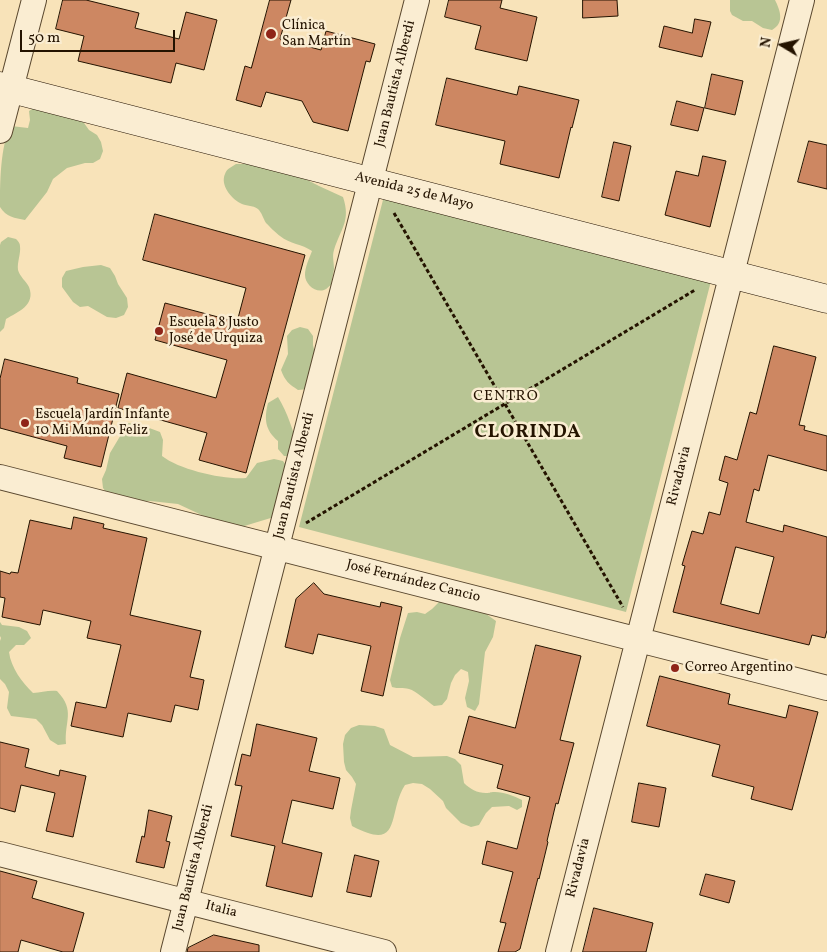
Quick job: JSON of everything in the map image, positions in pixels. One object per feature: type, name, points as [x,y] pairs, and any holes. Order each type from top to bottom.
[{"type":"main road","name":"Avenida 25 de Mayo","points":[[5,88],[827,299]]},
{"type":"street","points":[[0,131],[5,88],[34,0]]},
{"type":"street","name":"Juan Bautista Alberdi","points":[[173,952],[417,0]]},
{"type":"street","name":"Rivadavia","points":[[558,952],[802,0]]},
{"type":"street","name":"José Fernández Cancio","points":[[0,476],[827,688]]},
{"type":"street","name":"Italia","points":[[0,854],[384,952]]},
{"type":"path","points":[[394,213],[626,612]]},
{"type":"path","points":[[299,527],[703,286]]},
{"type":"green space","points":[[730,0],[775,0],[780,12],[779,24],[772,30],[763,28],[752,21],[743,21],[732,15]]},
{"type":"green space","points":[[37,106],[77,118],[97,135],[103,151],[100,159],[93,163],[85,163],[67,168],[53,179],[47,192],[25,220],[8,215],[0,207],[1,165],[7,134],[11,126],[28,128],[30,120],[29,111]]},
{"type":"green space","points":[[236,164],[253,164],[288,170],[343,197],[346,219],[333,252],[334,269],[331,285],[326,289],[321,291],[314,289],[305,278],[307,263],[312,251],[280,236],[266,223],[258,209],[240,203],[227,191],[224,182],[225,174],[228,169]]},
{"type":"green space","points":[[384,196],[711,281],[626,612],[299,527]]},
{"type":"green space","points":[[8,237],[16,239],[20,244],[18,270],[31,293],[25,307],[6,319],[4,328],[0,332],[0,245]]},
{"type":"green space","points":[[101,265],[110,268],[127,298],[128,307],[124,315],[116,318],[107,317],[88,306],[80,307],[73,302],[62,287],[62,278],[66,271]]},
{"type":"green space","points":[[300,327],[308,329],[313,336],[317,363],[308,389],[298,390],[288,382],[281,370],[288,354],[287,336],[292,330]]},
{"type":"green space","points":[[278,397],[290,422],[298,448],[293,456],[284,456],[278,449],[278,441],[268,428],[266,414],[268,403]]},
{"type":"green space","points":[[128,423],[160,432],[163,440],[162,456],[170,461],[191,470],[214,476],[246,478],[257,463],[274,459],[283,461],[288,468],[274,517],[241,527],[208,518],[178,504],[150,501],[132,502],[108,495],[103,488],[102,479],[110,453]]},
{"type":"green space","points":[[447,601],[482,611],[496,621],[493,637],[485,652],[479,704],[475,711],[467,707],[465,698],[469,681],[468,672],[461,669],[455,675],[447,699],[442,705],[434,706],[409,689],[392,687],[390,680],[408,613],[417,612],[425,614],[439,602]]},
{"type":"green space","points":[[0,622],[2,625],[19,627],[27,631],[31,638],[24,645],[16,645],[9,652],[10,658],[18,674],[33,693],[57,691],[63,698],[68,710],[66,744],[58,745],[50,740],[42,725],[36,719],[11,716],[7,708],[9,692],[0,679]]},
{"type":"green space","points":[[359,725],[375,726],[384,729],[390,745],[413,757],[447,756],[455,759],[461,765],[464,783],[469,787],[486,793],[505,793],[522,800],[522,807],[517,810],[509,806],[492,807],[479,825],[471,827],[461,823],[446,808],[443,801],[430,789],[422,784],[413,783],[405,785],[391,826],[386,832],[379,835],[368,833],[352,826],[350,818],[356,784],[346,770],[343,744],[345,735],[351,728]]},
{"type":"building","points":[[63,0],[86,0],[139,13],[135,28],[179,39],[186,12],[217,20],[204,70],[176,63],[171,83],[78,61],[84,36],[56,29]]},
{"type":"building","points":[[270,0],[291,0],[280,39],[321,50],[326,31],[375,44],[370,62],[366,61],[348,131],[313,122],[302,101],[266,92],[261,107],[236,100],[245,66],[251,68]]},
{"type":"building","points":[[449,0],[502,0],[500,8],[537,17],[527,61],[475,49],[481,26],[445,17]]},
{"type":"building","points":[[583,0],[617,0],[618,16],[583,18]]},
{"type":"building","points":[[695,19],[711,22],[702,57],[659,47],[664,26],[692,33]]},
{"type":"building","points":[[712,74],[743,81],[735,115],[705,108]]},
{"type":"building","points":[[447,78],[517,95],[519,86],[579,100],[559,178],[500,164],[505,141],[436,125]]},
{"type":"building","points":[[677,101],[704,108],[698,131],[671,125]]},
{"type":"building","points":[[809,141],[827,145],[827,189],[798,182]]},
{"type":"building","points":[[614,142],[631,146],[619,201],[602,197]]},
{"type":"building","points":[[703,156],[726,161],[710,227],[665,215],[676,171],[698,176]]},
{"type":"building","points":[[155,214],[305,255],[246,473],[199,460],[207,433],[118,408],[127,373],[216,398],[227,360],[155,340],[165,303],[237,322],[246,288],[143,260]]},
{"type":"building","points":[[774,346],[816,357],[799,425],[805,426],[804,430],[827,436],[827,471],[768,455],[759,491],[754,489],[746,522],[783,532],[784,525],[827,537],[827,630],[825,638],[812,635],[809,645],[673,612],[685,566],[682,565],[692,531],[703,534],[709,512],[720,515],[728,483],[719,480],[725,456],[737,460],[750,412],[756,414]],"holes":[[[736,547],[774,557],[759,614],[721,604]]]},
{"type":"building","points":[[5,359],[78,378],[77,383],[119,394],[101,467],[64,458],[67,446],[0,428],[0,379]]},
{"type":"building","points":[[74,517],[104,524],[103,528],[147,538],[130,615],[201,631],[190,677],[204,680],[198,710],[175,705],[171,722],[128,713],[123,737],[71,726],[76,702],[106,708],[121,645],[87,638],[91,621],[43,610],[40,625],[2,617],[5,598],[0,597],[0,571],[10,574],[11,572],[18,573],[30,520],[71,529]]},
{"type":"building","points":[[314,583],[324,594],[380,607],[381,602],[402,607],[383,696],[361,691],[371,646],[318,634],[313,654],[285,647],[296,599]]},
{"type":"building","points":[[536,645],[581,656],[560,740],[574,743],[558,804],[556,803],[539,879],[520,949],[515,952],[498,952],[506,923],[500,922],[513,872],[482,864],[487,841],[517,849],[530,797],[497,788],[503,765],[459,753],[469,716],[515,728]]},
{"type":"building","points":[[660,676],[730,694],[728,704],[786,718],[789,705],[818,712],[792,810],[751,799],[754,787],[712,776],[720,745],[647,726]]},
{"type":"building","points":[[257,724],[317,738],[309,771],[340,778],[333,809],[292,800],[282,843],[322,853],[312,897],[266,886],[275,846],[231,836],[242,786],[235,785],[242,754],[250,756]]},
{"type":"building","points":[[0,742],[29,749],[25,767],[59,776],[60,770],[86,776],[73,837],[46,831],[55,793],[21,785],[15,812],[0,808]]},
{"type":"building","points":[[639,783],[666,788],[659,827],[632,822]]},
{"type":"building","points":[[149,810],[172,816],[166,841],[170,842],[164,868],[136,862],[142,836],[144,837]]},
{"type":"building","points":[[355,855],[379,861],[371,897],[347,892]]},
{"type":"building","points":[[0,871],[37,881],[32,898],[84,913],[73,952],[63,952],[21,940],[18,952],[0,952]]},
{"type":"building","points":[[706,874],[735,881],[729,903],[700,895]]},
{"type":"building","points":[[594,908],[653,923],[646,952],[583,952]]},
{"type":"building","points":[[214,935],[259,945],[259,952],[187,952],[188,948]]},
{"type":"place","name":"Clínica San Martín","points":[[271,34]]},
{"type":"place","name":"Escuela 8 Justo José de Urquiza","points":[[159,331]]},
{"type":"place","name":"Escuela Jardín Infante 10 Mi Mundo Feliz","points":[[25,423]]},
{"type":"place","name":"Correo Argentino","points":[[675,668]]},
{"type":"district","name":"CENTRO","points":[[506,397]]},
{"type":"district","name":"CLORINDA","points":[[528,434]]}]
